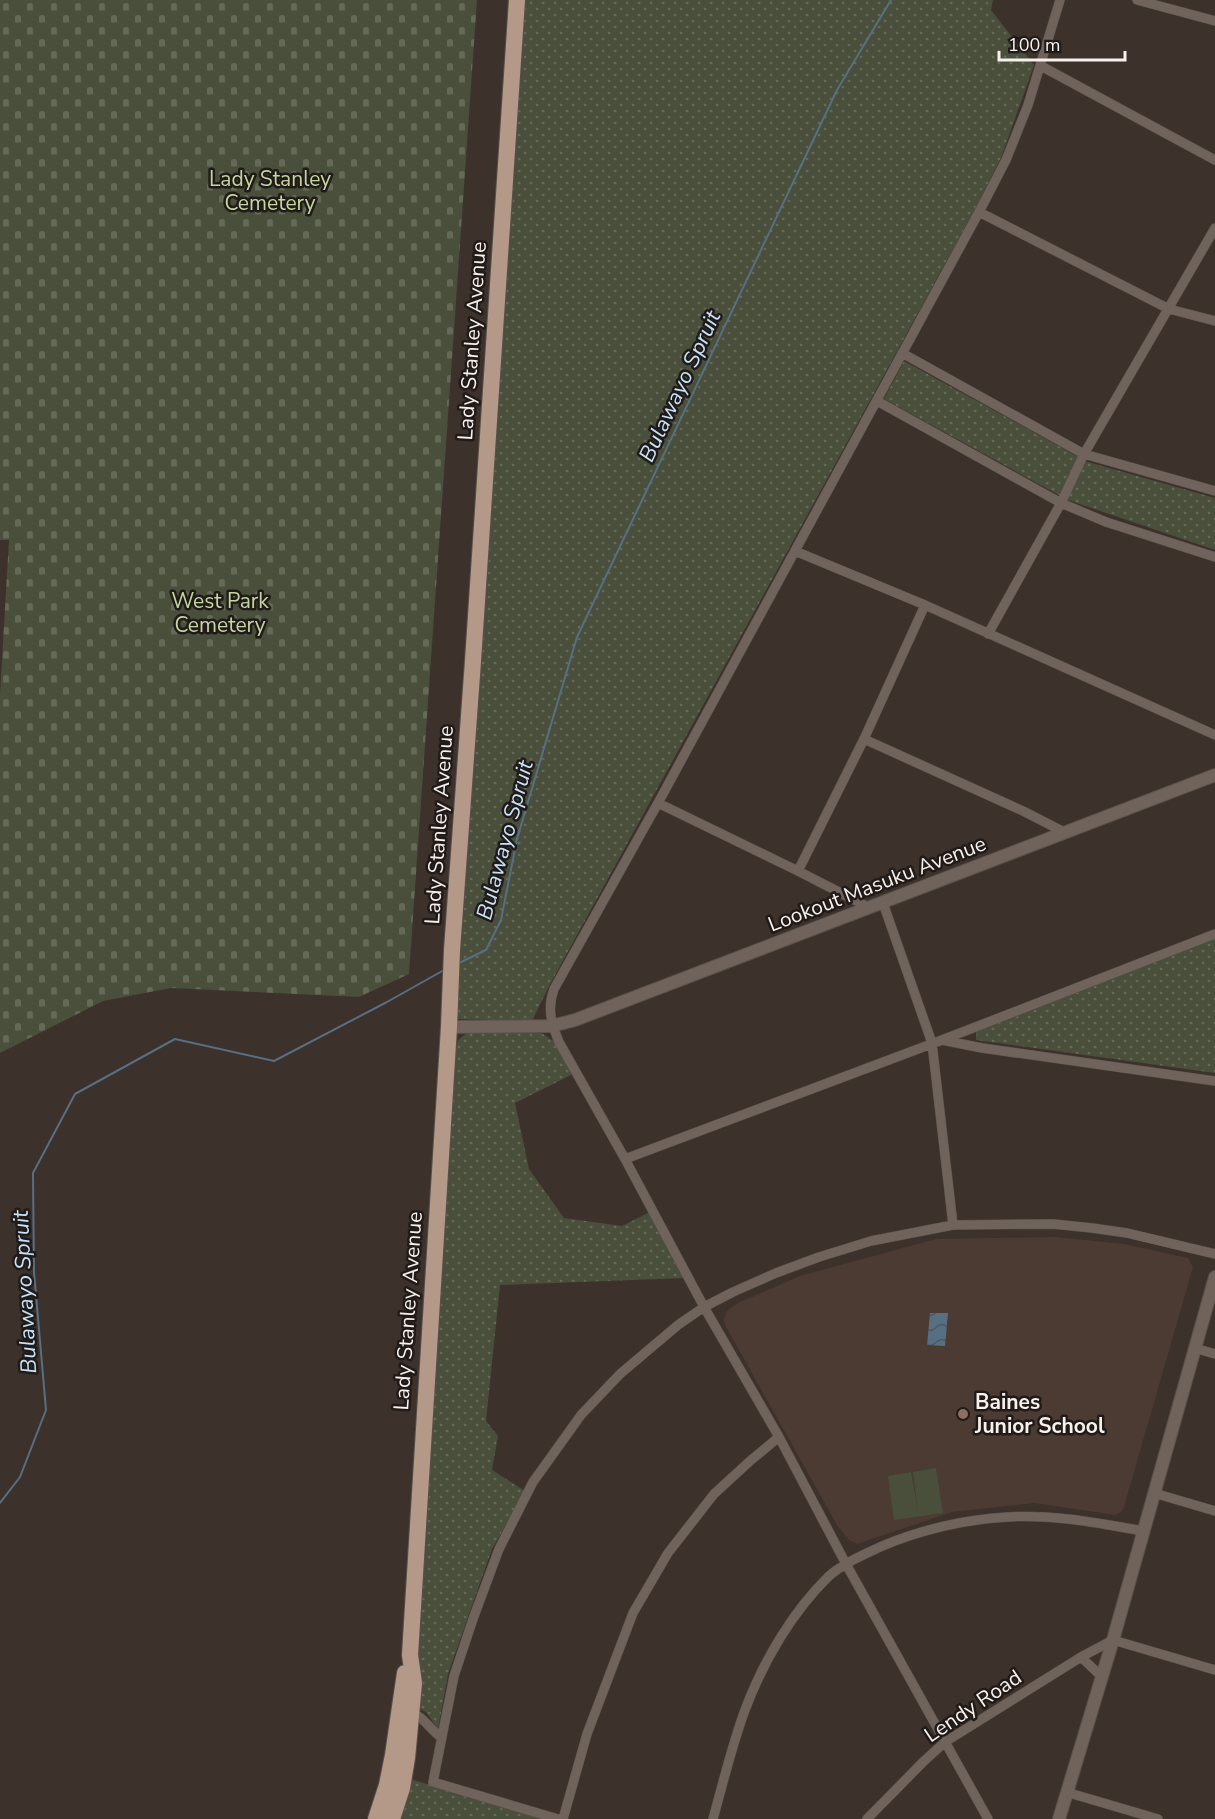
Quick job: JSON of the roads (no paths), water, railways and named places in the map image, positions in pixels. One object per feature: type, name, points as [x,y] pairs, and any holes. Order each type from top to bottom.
[{"type":"highway","name":"Lady Stanley Avenue","points":[[376,1819],[414,1683],[410,1654],[452,950],[517,0]]},
{"type":"highway","name":"Lady Stanley Avenue","points":[[392,1819],[402,1788],[405,1712]]},
{"type":"street","points":[[988,1819],[559,1042],[549,1011],[554,989],[658,803],[1006,160],[1028,105],[1060,0]]},
{"type":"street","points":[[1137,0],[1215,21]]},
{"type":"street","points":[[1041,66],[1215,160]]},
{"type":"street","points":[[979,212],[1169,309],[1215,321]]},
{"type":"street","points":[[988,634],[1061,503],[1084,454],[1215,228]]},
{"type":"street","points":[[902,353],[1084,454],[1215,491]]},
{"type":"street","points":[[877,401],[1061,503],[1106,522],[1215,557]]},
{"type":"street","points":[[795,551],[925,605],[1215,735]]},
{"type":"street","points":[[798,871],[864,739],[925,605]]},
{"type":"street","points":[[864,739],[1023,811],[1066,833]]},
{"type":"street","name":"Lookout Masuku Avenue","points":[[449,1027],[552,1026],[586,1016],[1215,775]]},
{"type":"street","points":[[658,803],[870,908]]},
{"type":"street","points":[[883,903],[932,1043],[953,1226]]},
{"type":"street","points":[[625,1160],[1215,934]]},
{"type":"street","points":[[942,1040],[982,1048],[1215,1081]]},
{"type":"street","points":[[558,1819],[433,1782],[454,1676],[499,1549],[533,1482],[581,1414],[620,1374],[678,1324],[704,1307],[776,1273],[819,1257],[871,1241],[953,1226],[1053,1224],[1092,1228],[1127,1233],[1215,1254]]},
{"type":"street","points":[[1059,1819],[1113,1640],[1215,1276]]},
{"type":"street","points":[[1194,1348],[1215,1354]]},
{"type":"street","points":[[563,1819],[587,1734],[633,1613],[668,1553],[714,1494],[779,1437]]},
{"type":"street","points":[[1154,1493],[1215,1511]]},
{"type":"street","points":[[713,1819],[742,1718],[768,1661],[788,1626],[806,1603],[830,1576],[846,1564],[894,1541],[931,1530],[973,1521],[1009,1517],[1097,1522],[1143,1531]]},
{"type":"street","points":[[1113,1640],[1215,1670]]},
{"type":"street","name":"Lendy Road","points":[[867,1819],[945,1742],[1081,1657],[1113,1640]]},
{"type":"street","points":[[1081,1657],[1102,1677]]},
{"type":"street","points":[[405,1712],[420,1716],[433,1732],[441,1737]]},
{"type":"street","points":[[1066,1792],[1158,1819]]},
{"type":"water","points":[[930,1313],[948,1313],[945,1346],[927,1345]]},
{"type":"waterway","name":"Bulawayo Spruit","points":[[457,964],[486,950],[501,920],[517,839],[577,637],[837,90],[891,0]]},
{"type":"waterway","name":"Bulawayo Spruit","points":[[0,1503],[20,1477],[46,1410],[34,1272],[33,1173],[75,1094],[175,1039],[274,1061],[444,970]]},
{"type":"place","name":"Baines Junior School","points":[[963,1414]]},
{"type":"park label","name":"Lady Stanley Cemetery","points":[[270,191]]},
{"type":"park label","name":"West Park Cemetery","points":[[220,613]]}]
